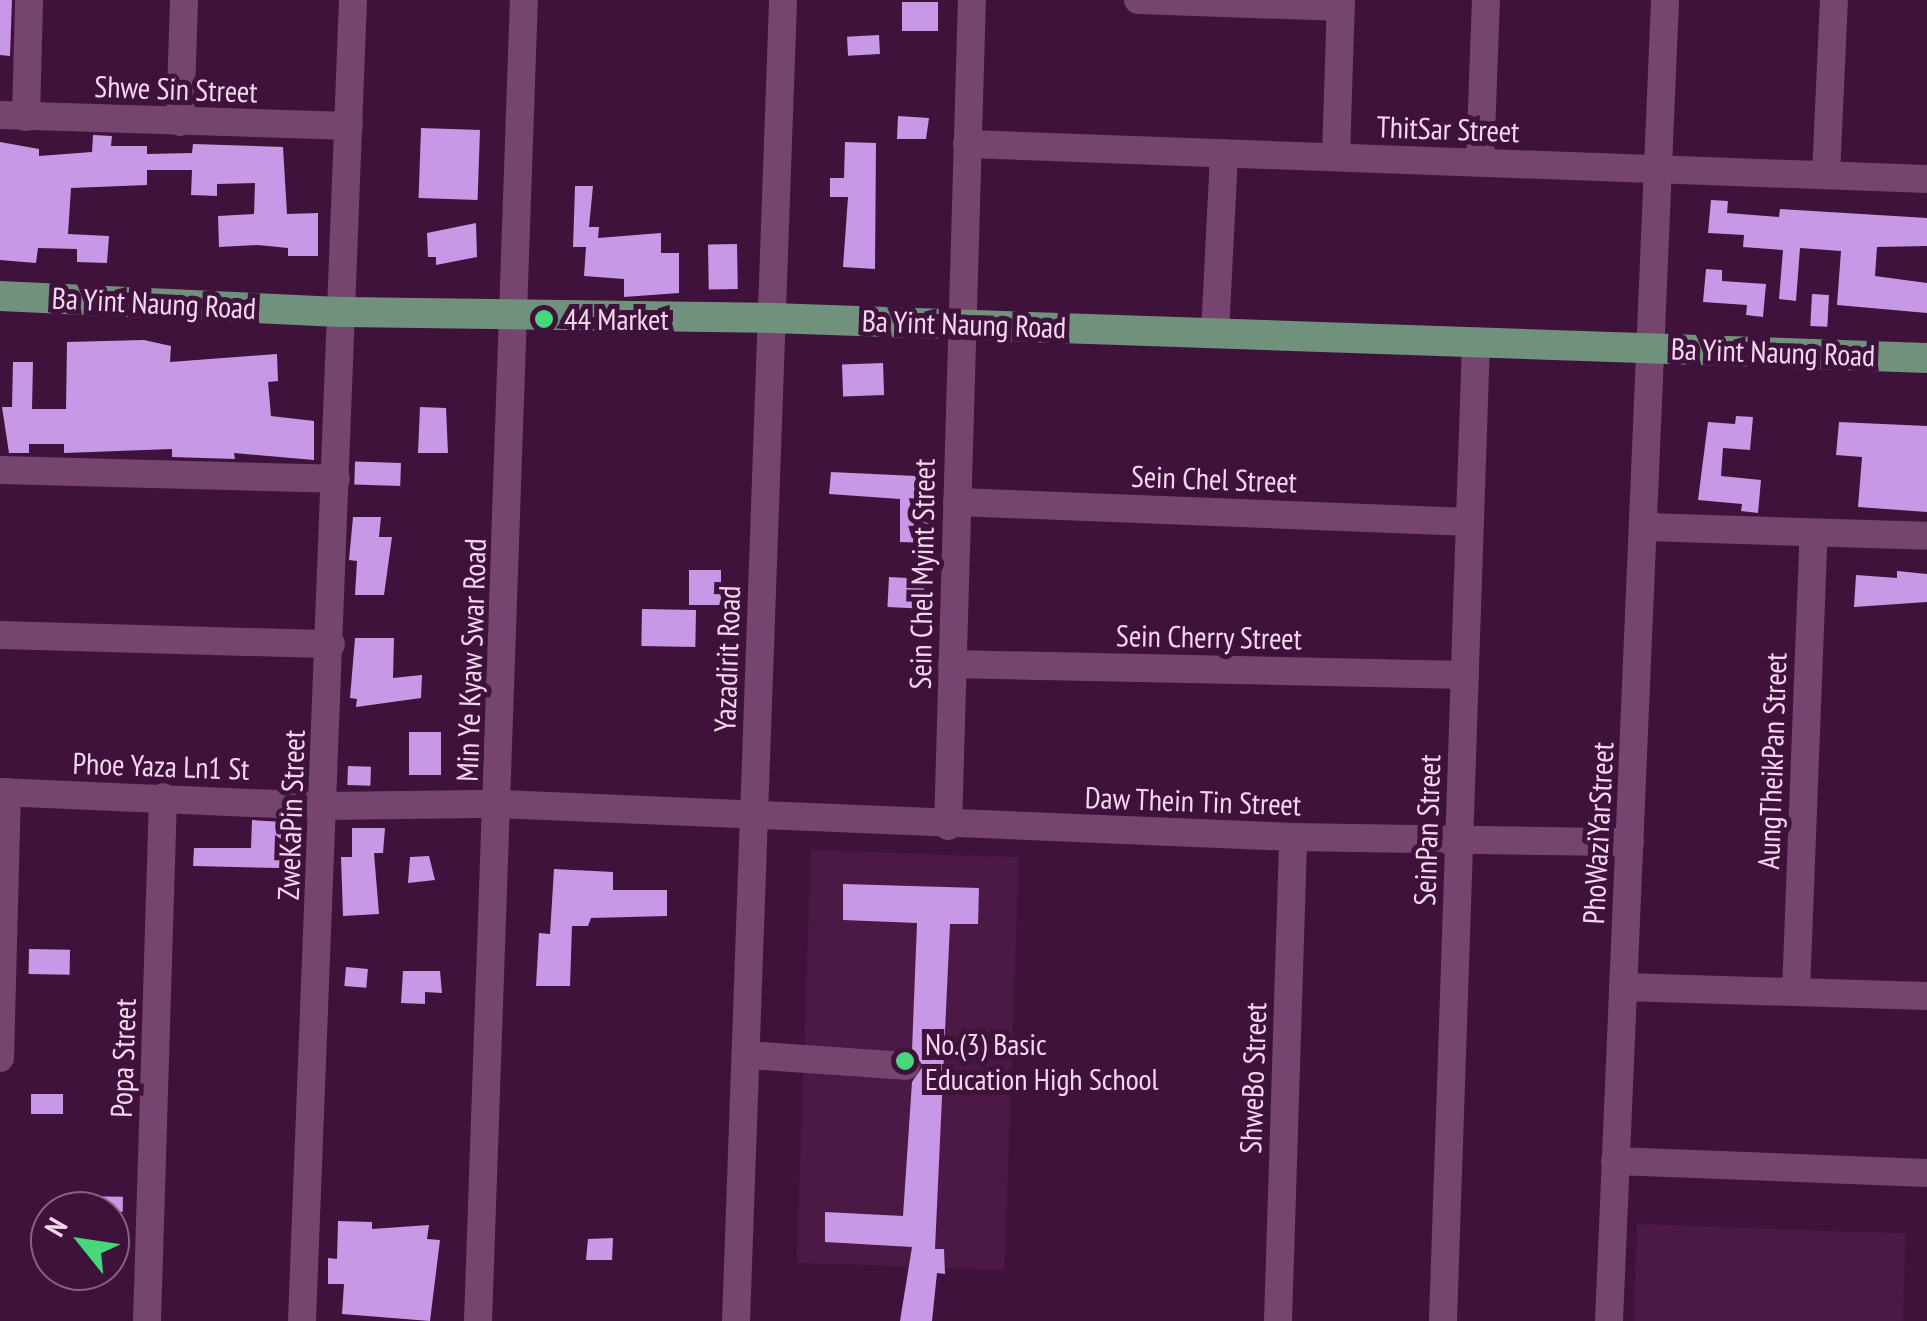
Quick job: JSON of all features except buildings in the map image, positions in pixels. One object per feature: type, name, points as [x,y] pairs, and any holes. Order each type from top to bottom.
[{"type":"main road","name":"Ba Yint Naung Road","points":[[0,296],[513,318],[772,318],[1927,358]]},
{"type":"street","points":[[13,116],[30,0]]},
{"type":"street","points":[[180,122],[184,0]]},
{"type":"street","name":"ZweKaPin Street","points":[[302,1321],[344,312],[352,0]]},
{"type":"street","name":"Min Ye Kyaw Swar Road","points":[[478,1321],[500,804],[524,0]]},
{"type":"street","name":"Yazadirit Road","points":[[736,1321],[783,0]]},
{"type":"street","name":"Sein Chel Myint Street","points":[[948,826],[972,0]]},
{"type":"street","points":[[1138,0],[1341,3],[1336,157]]},
{"type":"street","points":[[1480,162],[1486,0]]},
{"type":"street","name":"PhoWaziYarStreet","points":[[1609,1321],[1646,528],[1665,0]]},
{"type":"street","points":[[1826,175],[1834,0]]},
{"type":"street","name":"Shwe Sin Street","points":[[13,116],[350,126]]},
{"type":"street","name":"ThitSar Street","points":[[967,144],[1927,179]]},
{"type":"street","points":[[1215,333],[1224,153]]},
{"type":"street","name":"SeinPan Street","points":[[1442,1321],[1476,342]]},
{"type":"street","points":[[0,470],[336,479]]},
{"type":"street","name":"Sein Chel Street","points":[[956,502],[1470,522]]},
{"type":"street","points":[[1646,528],[1927,536]]},
{"type":"street","name":"AungTheikPan Street","points":[[1796,992],[1814,533]]},
{"type":"street","points":[[0,635],[331,644]]},
{"type":"street","name":"Sein Cherry Street","points":[[952,664],[1465,675]]},
{"type":"street","points":[[0,1058],[3,792]]},
{"type":"street","name":"Phoe Yaza Ln1 St","points":[[3,792],[324,806],[500,804],[754,819]]},
{"type":"street","name":"Popa Street","points":[[147,1321],[163,797]]},
{"type":"street","name":"Daw Thein Tin Street","points":[[754,819],[1294,837],[1630,842]]},
{"type":"street","name":"ShweBo Street","points":[[1278,1321],[1294,837]]},
{"type":"street","points":[[1623,987],[1927,996]]},
{"type":"street","points":[[746,1055],[906,1066]]},
{"type":"street","points":[[1615,1161],[1927,1173]]},
{"type":"shaded area","name":"No.(3) Basic Education High School","points":[[811,850],[1019,857],[1004,1270],[797,1263]]},
{"type":"shaded area","points":[[1637,1224],[1906,1233],[1903,1321],[1634,1321]]},
{"type":"place","name":"44 Market","points":[[544,319]]},
{"type":"place","name":"No.(3) Basic Education High School","points":[[905,1061]]}]
